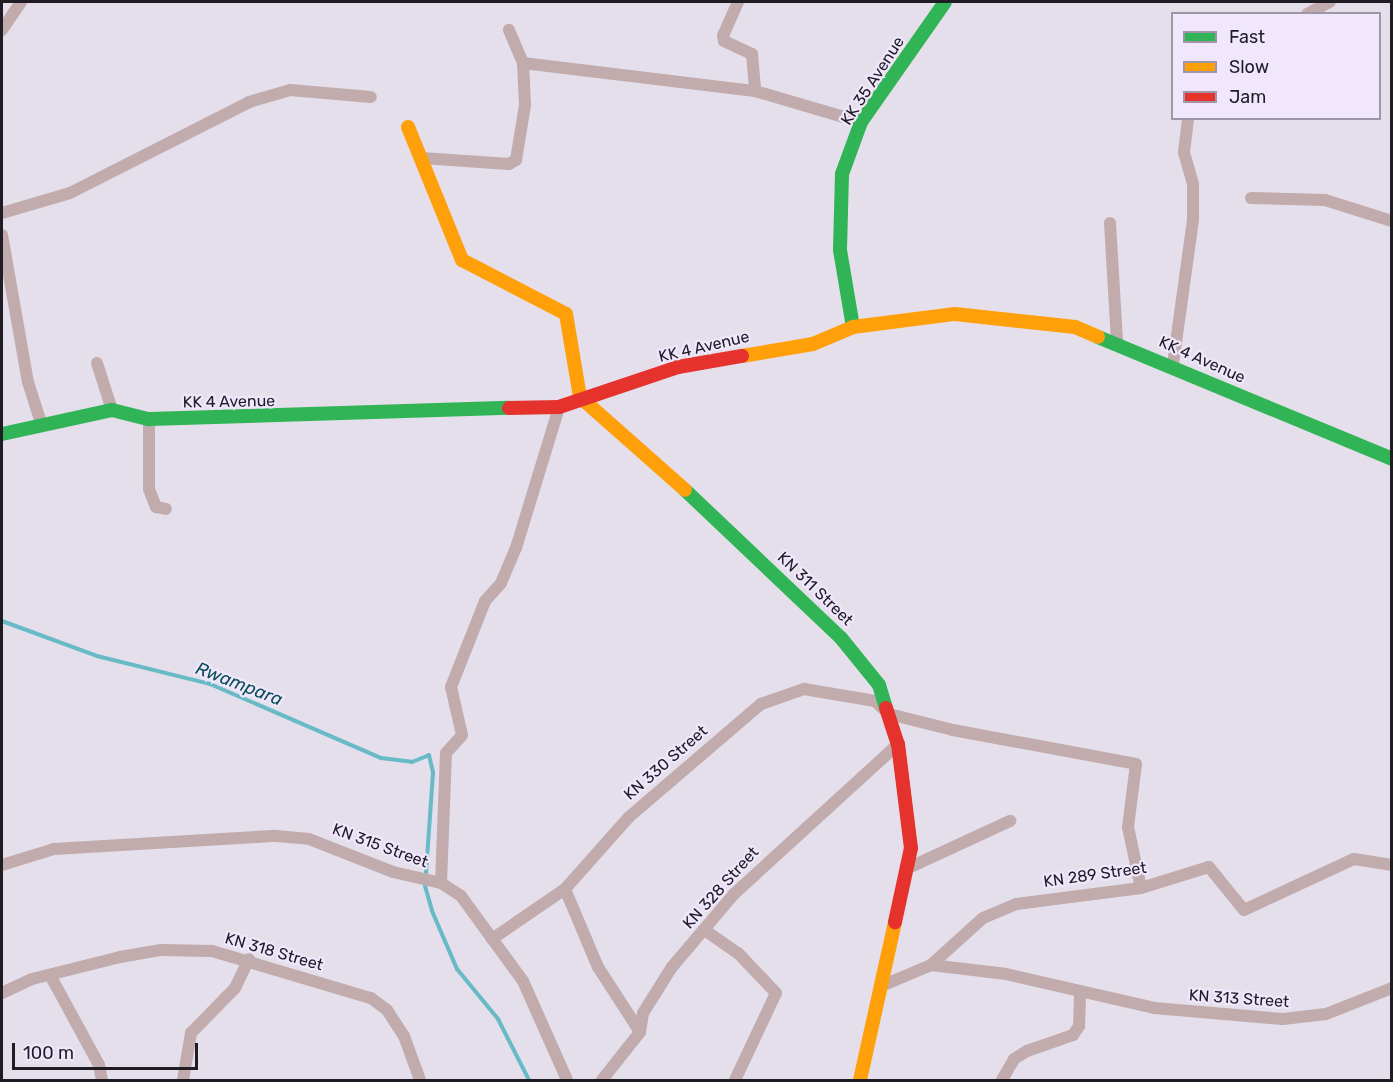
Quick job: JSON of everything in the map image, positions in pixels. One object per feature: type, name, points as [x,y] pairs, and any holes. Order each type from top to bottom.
[{"type":"main road","name":"KK 35 Avenue","points":[[853,327],[839,221],[842,174],[861,122],[945,2]]},
{"type":"main road","points":[[408,128],[462,260],[566,314],[580,398]]},
{"type":"main road","name":"KK 4 Avenue","points":[[2,434],[112,410],[148,419],[559,407],[580,398],[678,367],[813,344],[853,327],[955,314],[1075,327],[1173,364],[1392,459]]},
{"type":"main road","name":"KN 311 Street","points":[[580,398],[729,529],[841,638],[879,685],[898,744],[911,820],[906,868],[886,984],[860,1080]]},
{"type":"street","points":[[2,30],[21,2]]},
{"type":"street","points":[[738,2],[723,35],[724,41],[752,54],[755,91]]},
{"type":"street","points":[[1310,12],[1328,2]]},
{"type":"street","points":[[422,158],[509,164],[516,160],[525,105],[523,63],[509,30]]},
{"type":"street","points":[[523,63],[616,70],[755,91],[861,122]]},
{"type":"street","points":[[2,213],[70,193],[249,102],[290,90],[371,97]]},
{"type":"street","points":[[1173,364],[1193,220],[1193,184],[1184,152],[1188,120]]},
{"type":"street","points":[[1251,198],[1325,200],[1392,221]]},
{"type":"street","points":[[1110,223],[1117,341]]},
{"type":"street","points":[[2,235],[28,382],[42,426]]},
{"type":"street","points":[[97,363],[112,410]]},
{"type":"street","points":[[441,883],[446,753],[462,735],[451,687],[485,601],[501,583],[516,548],[559,407]]},
{"type":"street","points":[[148,419],[149,489],[156,507],[166,509]]},
{"type":"street","name":"KN 330 Street","points":[[492,939],[565,889],[629,817],[780,694],[804,689],[847,694],[874,700],[890,714]]},
{"type":"street","points":[[890,714],[1136,764],[1128,827],[1142,888]]},
{"type":"street","name":"KN 328 Street","points":[[602,1080],[640,1032],[643,1012],[662,984],[748,878],[898,744]]},
{"type":"street","points":[[906,868],[1010,821]]},
{"type":"street","name":"KN 315 Street","points":[[2,865],[65,848],[276,836],[309,839],[393,872],[441,883],[461,896],[539,1010],[567,1080]]},
{"type":"street","name":"KN 289 Street","points":[[931,965],[964,932],[997,911],[1142,888],[1209,867],[1216,868],[1235,904],[1244,910],[1354,859],[1392,865]]},
{"type":"street","points":[[565,889],[598,967],[640,1032]]},
{"type":"street","points":[[706,931],[738,953],[776,993],[735,1080]]},
{"type":"street","name":"KN 318 Street","points":[[2,993],[50,975],[161,950],[249,959],[371,998],[387,1010],[404,1036],[420,1080]]},
{"type":"street","points":[[183,1080],[191,1034],[235,988],[249,959]]},
{"type":"street","name":"KN 313 Street","points":[[886,984],[931,965],[1006,974],[1154,1008],[1283,1020],[1326,1014],[1392,988]]},
{"type":"street","points":[[50,975],[99,1065],[102,1080]]},
{"type":"street","points":[[1002,1080],[1014,1059],[1026,1051],[1073,1035],[1080,992]]},
{"type":"waterway","name":"Rwampara","points":[[2,621],[97,656],[210,684],[381,758],[412,762],[429,755],[433,773],[425,886],[432,911],[457,969],[498,1019],[529,1080]]},
{"type":"traffic: fast","points":[[853,327],[840,250],[842,174],[861,122],[945,2]]},
{"type":"traffic: fast","points":[[1098,337],[1392,459]]},
{"type":"traffic: fast","points":[[2,434],[112,410],[149,419],[509,408]]},
{"type":"traffic: fast","points":[[685,490],[841,638],[879,685],[886,708]]},
{"type":"traffic: slow","points":[[408,127],[462,260],[566,314],[580,397],[685,490]]},
{"type":"traffic: slow","points":[[742,356],[813,344],[853,327],[955,314],[1075,327],[1098,337]]},
{"type":"traffic: slow","points":[[860,1080],[895,922]]},
{"type":"traffic: jam","points":[[509,408],[559,407],[678,367],[742,356]]},
{"type":"traffic: jam","points":[[886,708],[898,744],[911,848],[895,922]]}]
